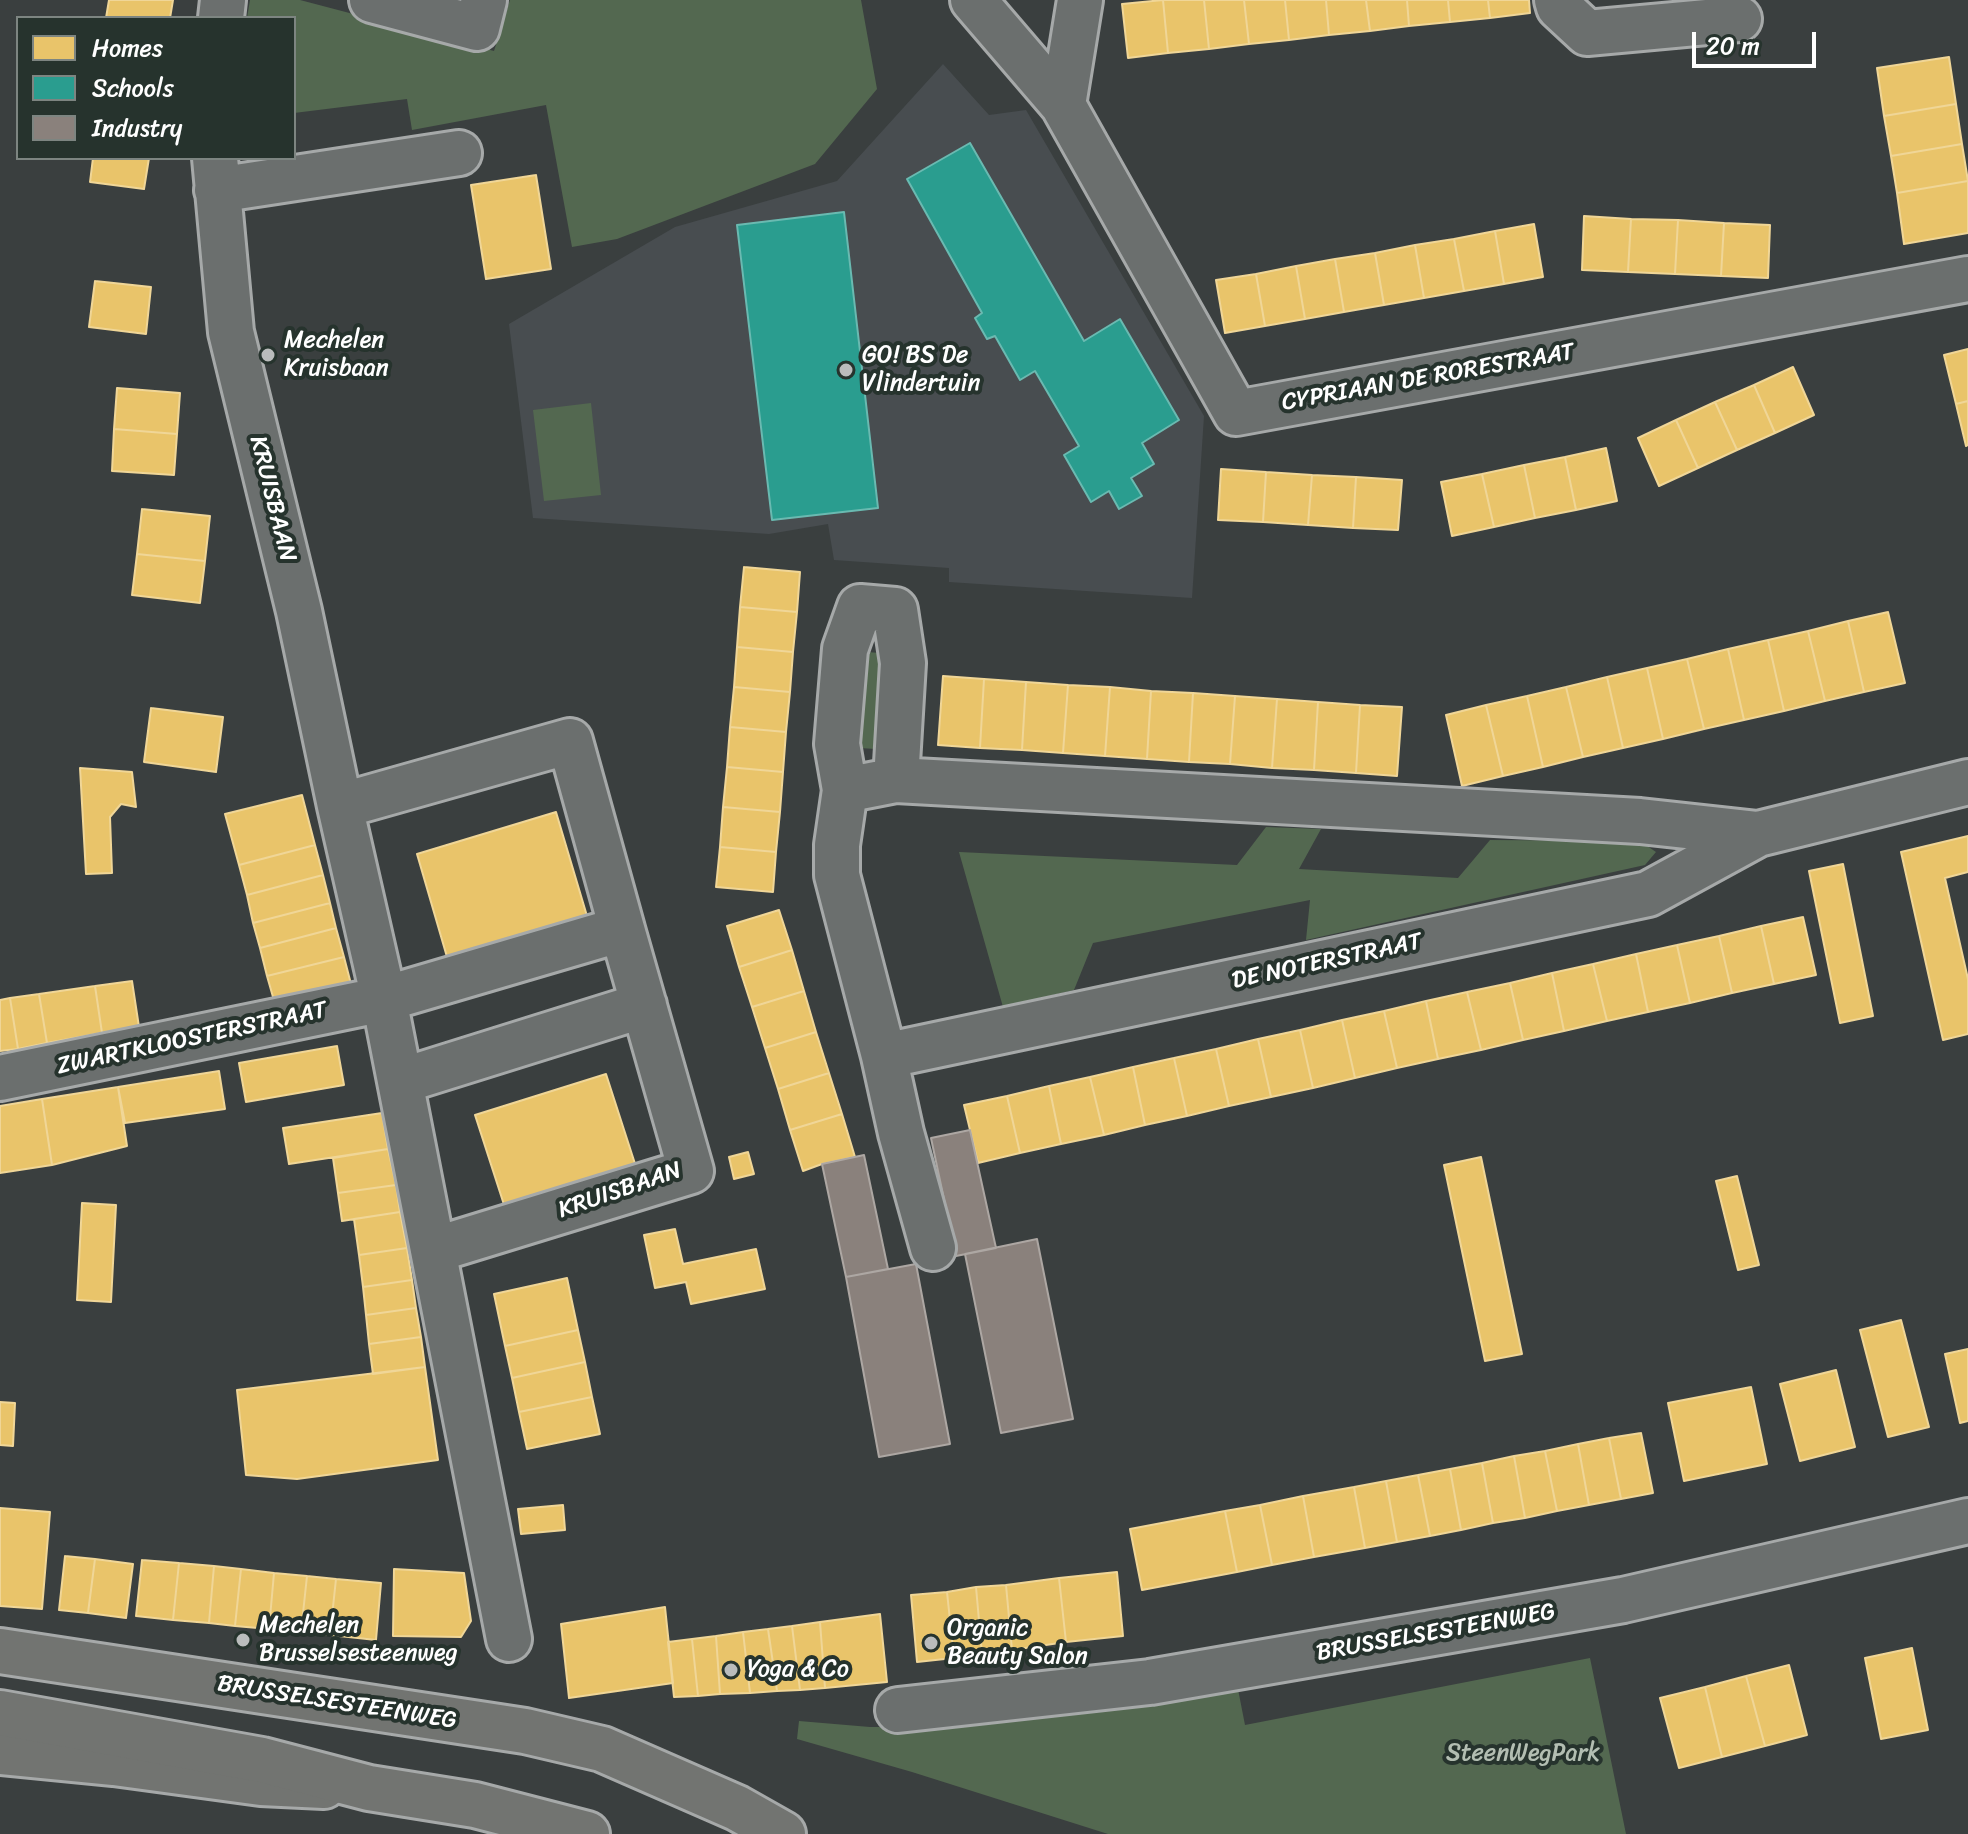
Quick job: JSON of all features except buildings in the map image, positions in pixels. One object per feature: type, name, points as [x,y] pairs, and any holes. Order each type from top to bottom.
[{"type":"main road","name":"BRUSSELSESTEENWEG","points":[[0,1651],[525,1731],[602,1749],[737,1808],[783,1834]]},
{"type":"main road","points":[[0,1713],[262,1760],[369,1788],[475,1805],[587,1834]]},
{"type":"main road","points":[[0,1752],[114,1763],[261,1783],[369,1788]]},
{"type":"street","points":[[372,0],[477,28],[484,0]]},
{"type":"street","name":"CYPRIAAN DE RORESTRAAT","points":[[973,0],[1063,105],[1236,413],[1968,279]]},
{"type":"street","points":[[1063,105],[1080,0]]},
{"type":"street","points":[[1557,0],[1559,7],[1587,33],[1739,19]]},
{"type":"street","name":"KRUISBAAN","points":[[459,153],[216,174],[231,332],[299,611],[384,999],[509,1639]]},
{"type":"street","points":[[896,780],[903,663],[895,610],[860,607],[845,649],[837,744],[845,790],[837,845],[837,875],[933,1248]]},
{"type":"street","name":"KRUISBAAN","points":[[340,806],[570,741],[691,1171],[434,1250]]},
{"type":"street","name":"DE NOTERSTRAAT","points":[[845,790],[896,780],[1640,821],[1758,834]]},
{"type":"street","name":"DE NOTERSTRAAT","points":[[884,1056],[1648,894],[1758,834],[1968,782]]},
{"type":"street","points":[[384,999],[622,929]]},
{"type":"street","name":"ZWARTKLOOSTERSTRAAT","points":[[0,1078],[384,999]]},
{"type":"street","points":[[401,1081],[644,1005]]},
{"type":"street","name":"BRUSSELSESTEENWEG","points":[[898,1710],[1150,1682],[1623,1600],[1968,1521]]},
{"type":"shaded area","name":"GO! BS De Vlindertuin","points":[[943,64],[989,115],[1026,110],[1204,416],[1192,598],[949,582],[949,568],[834,560],[828,524],[769,534],[533,518],[509,324],[675,227],[837,181]]},
{"type":"green space","points":[[250,0],[300,0],[494,51],[510,0],[861,0],[877,89],[815,164],[617,239],[572,247],[546,105],[412,130],[407,99],[296,113],[296,16],[247,16]]},
{"type":"green space","points":[[591,403],[601,495],[544,501],[533,410]]},
{"type":"green space","points":[[867,652],[880,653],[891,673],[876,749],[859,748],[856,672]]},
{"type":"green space","points":[[1266,827],[1321,829],[1299,869],[1458,878],[1490,840],[1640,841],[1656,852],[1645,865],[1306,940],[1310,900],[1093,943],[1074,990],[1003,1007],[959,852],[1237,865]]},
{"type":"green space","name":"SteenWegPark","points":[[1590,1658],[1626,1834],[1108,1834],[797,1739],[799,1721],[870,1727],[924,1727],[1236,1679],[1245,1725]]},
{"type":"place","name":"Mechelen Kruisbaan","points":[[268,355]]},
{"type":"place","name":"GO! BS De Vlindertuin","points":[[846,370]]},
{"type":"place","name":"Mechelen Brusselsesteenweg","points":[[243,1640]]},
{"type":"place","name":"Organic Beauty Salon","points":[[931,1643]]},
{"type":"place","name":"Yoga & Co","points":[[731,1670]]}]
